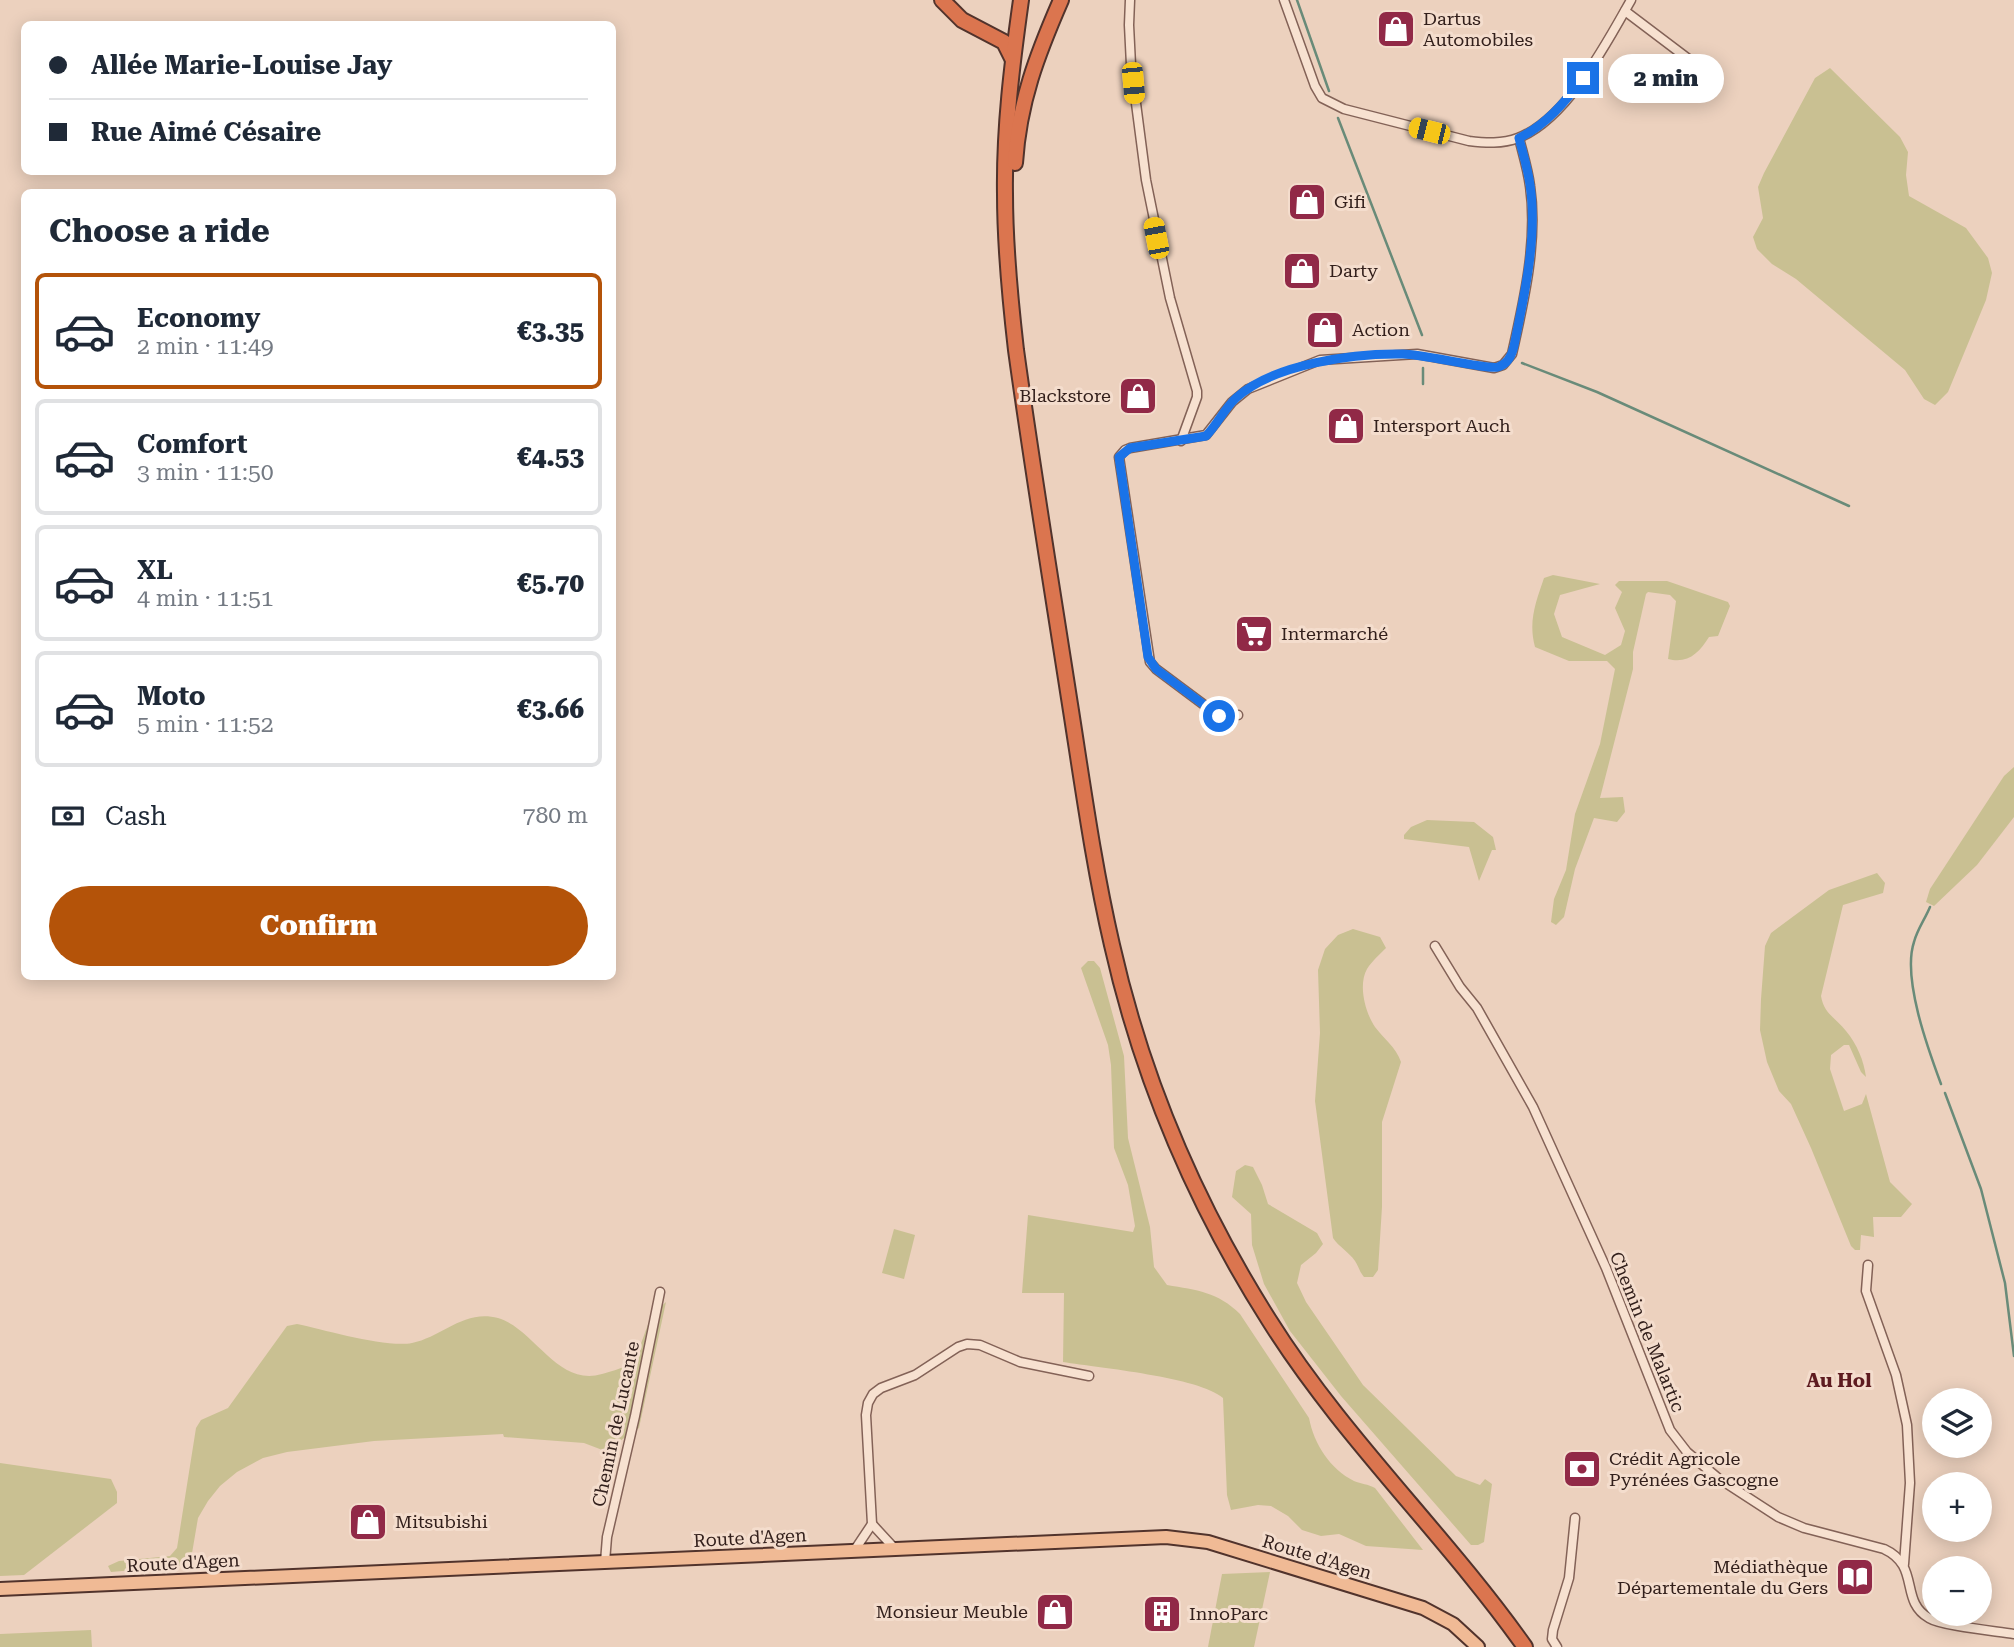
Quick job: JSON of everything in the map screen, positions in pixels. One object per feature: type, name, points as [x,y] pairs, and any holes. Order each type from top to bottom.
[{"type":"highway","points":[[942,0],[962,20],[1004,42],[1013,59]]},
{"type":"highway","points":[[1021,0],[1008,111],[1005,194],[1008,272],[1024,409],[1100,891],[1125,999],[1166,1119],[1209,1214],[1250,1289],[1291,1354],[1345,1427],[1462,1566],[1525,1647]]},
{"type":"highway","points":[[1008,272],[1014,257],[1013,188],[1022,107],[1031,73],[1061,0]]},
{"type":"main road","name":"Route d'Agen","points":[[0,1589],[1137,1537],[1189,1539],[1208,1542],[1423,1608],[1454,1624],[1478,1647]]},
{"type":"street","points":[[1130,0],[1133,77],[1148,192],[1167,286],[1197,391],[1181,441]]},
{"type":"street","points":[[1284,0],[1315,86],[1322,98],[1330,104],[1469,141],[1499,143],[1519,138],[1537,127],[1571,93],[1595,62],[1631,0]]},
{"type":"street","points":[[1625,10],[1703,70]]},
{"type":"street","points":[[1238,715],[1219,716],[1156,669],[1147,653],[1119,457],[1130,448],[1206,436],[1235,399],[1254,385],[1320,360],[1400,354],[1439,357],[1494,368],[1503,365],[1512,354],[1514,346],[1530,248],[1530,186],[1519,138]]},
{"type":"street","name":"Chemin de Malartic","points":[[1435,946],[1460,987],[1478,1008],[1533,1107],[1606,1268],[1670,1430],[1686,1452],[1718,1478],[1778,1517],[1804,1528],[1884,1549],[1896,1554],[1905,1564]]},
{"type":"street","points":[[1868,1265],[1866,1291],[1896,1375],[1907,1425],[1910,1483],[1905,1564],[1912,1596],[1923,1614],[1931,1620],[2014,1634]]},
{"type":"street","name":"Chemin de Lucante","points":[[605,1562],[607,1537],[660,1292]]},
{"type":"street","points":[[854,1551],[872,1524],[866,1415],[873,1394],[881,1388],[915,1376],[958,1347],[967,1345],[980,1345],[1020,1362],[1089,1376]]},
{"type":"street","points":[[1557,1647],[1552,1639],[1553,1630],[1570,1569],[1575,1518]]},
{"type":"street","points":[[872,1524],[895,1549]]},
{"type":"shaded area","points":[[1830,68],[1900,137],[1908,152],[1906,175],[1909,196],[1966,228],[1988,258],[1992,273],[1986,300],[1948,392],[1935,405],[1924,399],[1905,370],[1796,279],[1772,264],[1757,249],[1753,237],[1763,218],[1758,187],[1764,173],[1815,78]]},
{"type":"shaded area","points":[[1553,575],[1600,584],[1560,595],[1554,614],[1562,637],[1605,655],[1621,645],[1625,631],[1615,608],[1622,592],[1615,585],[1619,581],[1667,581],[1728,602],[1730,606],[1718,636],[1709,637],[1692,656],[1681,660],[1668,659],[1676,601],[1670,595],[1646,594],[1633,652],[1633,669],[1600,798],[1623,797],[1625,812],[1617,822],[1594,818],[1575,869],[1564,917],[1556,925],[1551,922],[1554,899],[1566,870],[1575,814],[1600,744],[1615,669],[1607,661],[1569,661],[1535,647],[1532,629],[1536,604],[1544,578]]},
{"type":"shaded area","points":[[2014,767],[2014,817],[1977,865],[1934,906],[1926,902],[1930,889],[2004,776]]},
{"type":"shaded area","points":[[1427,820],[1474,822],[1493,837],[1496,850],[1492,850],[1479,881],[1469,847],[1404,839],[1411,827]]},
{"type":"shaded area","points":[[1877,873],[1885,883],[1883,893],[1843,905],[1821,996],[1827,1011],[1853,1041],[1865,1071],[1866,1077],[1849,1045],[1844,1045],[1831,1055],[1830,1069],[1844,1111],[1862,1104],[1866,1094],[1890,1182],[1912,1204],[1901,1217],[1873,1217],[1874,1237],[1861,1235],[1860,1250],[1855,1250],[1791,1104],[1779,1091],[1767,1062],[1760,1030],[1761,999],[1765,946],[1771,933],[1829,890]]},
{"type":"shaded area","points":[[1353,929],[1380,937],[1386,948],[1364,975],[1364,998],[1375,1027],[1393,1047],[1401,1062],[1382,1122],[1382,1207],[1378,1270],[1373,1277],[1364,1277],[1353,1258],[1333,1238],[1315,1101],[1320,1033],[1318,970],[1325,949],[1338,935]]},
{"type":"shaded area","points":[[1088,961],[1094,961],[1100,968],[1124,1056],[1128,1138],[1150,1227],[1154,1267],[1167,1285],[1215,1296],[1240,1314],[1309,1418],[1324,1455],[1345,1476],[1375,1488],[1423,1550],[1366,1546],[1339,1534],[1321,1536],[1302,1530],[1288,1516],[1271,1506],[1258,1505],[1231,1510],[1227,1495],[1223,1398],[1193,1384],[1172,1379],[1063,1362],[1064,1293],[1022,1293],[1028,1215],[1133,1232],[1135,1226],[1128,1185],[1114,1148],[1108,1045],[1081,968]]},
{"type":"shaded area","points":[[1245,1165],[1253,1167],[1268,1204],[1317,1233],[1323,1244],[1301,1265],[1297,1283],[1306,1302],[1363,1385],[1456,1476],[1480,1485],[1485,1479],[1492,1484],[1484,1542],[1471,1545],[1341,1396],[1290,1331],[1264,1284],[1252,1245],[1251,1214],[1232,1197],[1236,1171]]},
{"type":"shaded area","points":[[894,1229],[915,1235],[904,1279],[882,1273]]},
{"type":"shaded area","points":[[666,1302],[639,1428],[605,1451],[584,1443],[504,1437],[503,1434],[374,1441],[287,1452],[263,1458],[237,1472],[220,1486],[198,1518],[190,1565],[111,1572],[108,1566],[119,1561],[170,1556],[177,1548],[196,1428],[201,1420],[228,1408],[287,1326],[297,1324],[372,1341],[401,1344],[423,1340],[474,1317],[498,1318],[524,1333],[559,1365],[586,1376],[602,1374],[627,1365],[638,1349],[652,1315]]},
{"type":"shaded area","points":[[0,1463],[111,1479],[117,1492],[117,1503],[24,1575],[0,1576]]},
{"type":"shaded area","points":[[1270,1572],[1254,1647],[1208,1647],[1222,1574]]},
{"type":"shaded area","points":[[91,1630],[92,1647],[0,1647],[0,1634]]},
{"type":"waterway","points":[[1297,0],[1329,91]]},
{"type":"waterway","points":[[1338,118],[1422,335]]},
{"type":"waterway","points":[[1522,363],[1597,392],[1849,506]]},
{"type":"waterway","points":[[1423,368],[1423,384]]},
{"type":"waterway","points":[[1930,907],[1914,942],[1911,974],[1918,1013],[1941,1084]]},
{"type":"waterway","points":[[1945,1093],[1981,1189],[2005,1283],[2014,1356]]},
{"type":"place","name":"Dartus Automobiles","points":[[1396,29]]},
{"type":"place","name":"Gifi","points":[[1307,202]]},
{"type":"place","name":"Darty","points":[[1302,271]]},
{"type":"place","name":"Action","points":[[1325,330]]},
{"type":"place","name":"Blackstore","points":[[1138,396]]},
{"type":"place","name":"Intersport Auch","points":[[1346,426]]},
{"type":"place","name":"Intermarché","points":[[1254,634]]},
{"type":"place","name":"Crédit Agricole Pyrénées Gascogne","points":[[1582,1469]]},
{"type":"place","name":"Mitsubishi","points":[[368,1522]]},
{"type":"place","name":"Médiathèque Départementale du Gers","points":[[1855,1577]]},
{"type":"place","name":"Monsieur Meuble","points":[[1055,1612]]},
{"type":"place","name":"InnoParc","points":[[1162,1614]]},
{"type":"district","name":"Au Hol","points":[[1839,1380]]},
{"type":"route","points":[[1219,716],[1156,669],[1148,657],[1118,465],[1121,453],[1130,448],[1206,436],[1232,402],[1248,389],[1320,360],[1417,354],[1494,368],[1503,365],[1512,354],[1514,346],[1530,248],[1530,186],[1519,138],[1537,127],[1558,108],[1583,78]]}]
